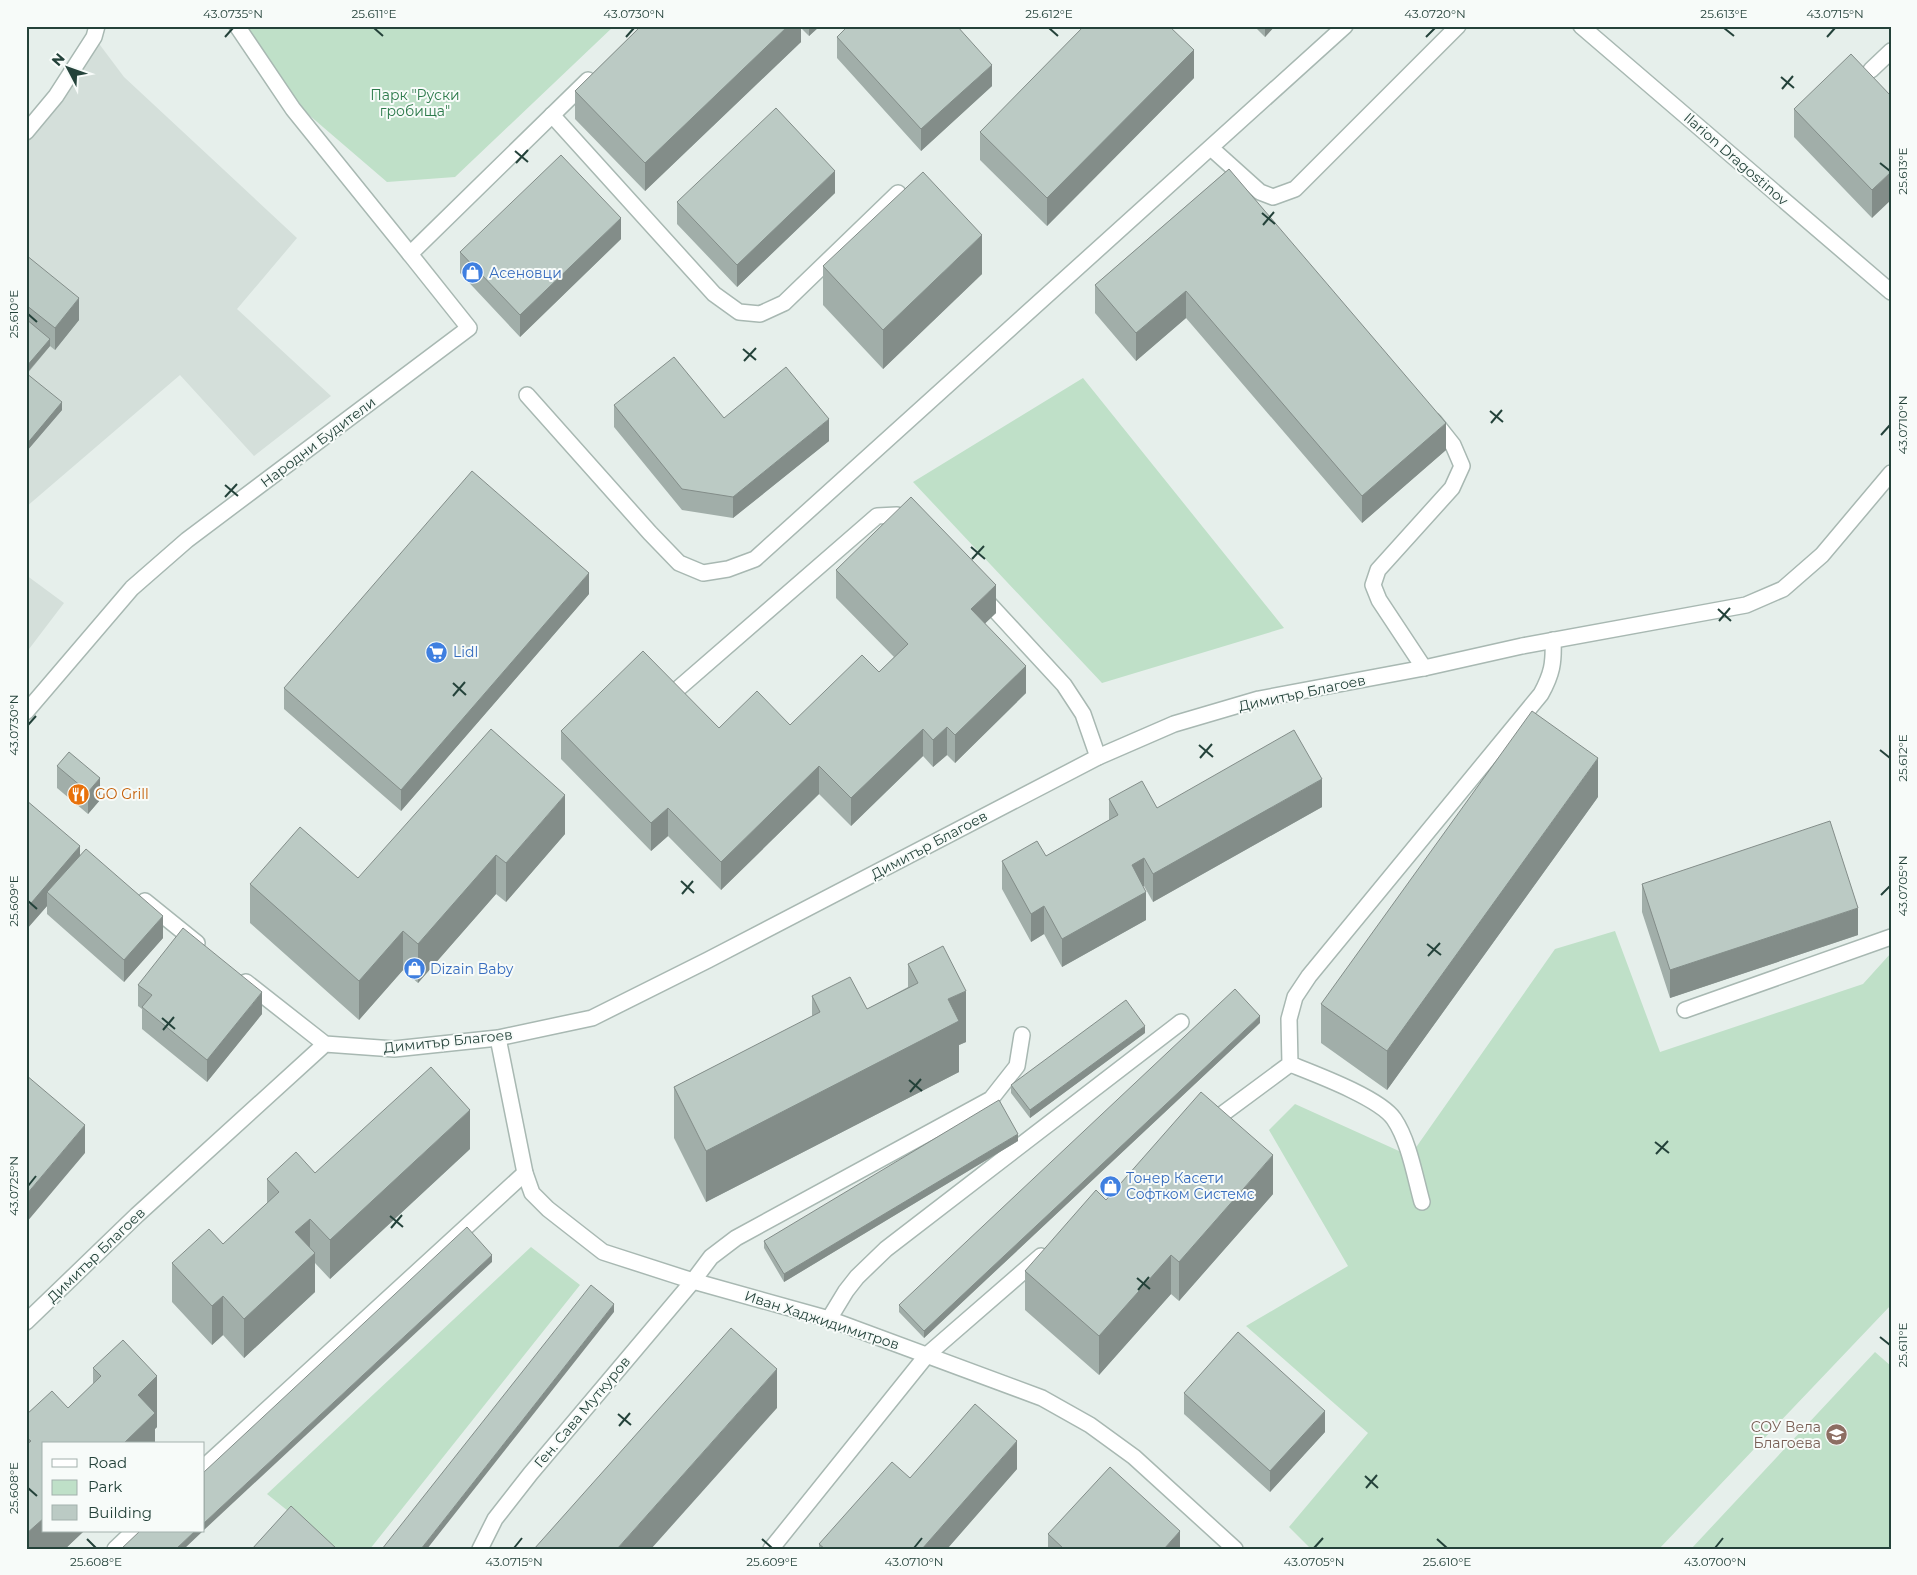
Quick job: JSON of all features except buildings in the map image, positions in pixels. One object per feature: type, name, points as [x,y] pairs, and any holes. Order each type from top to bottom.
[{"type":"street","points":[[26,132],[56,96],[94,37],[97,26]]},
{"type":"street","points":[[237,26],[293,109],[410,254],[601,67]]},
{"type":"street","points":[[528,395],[650,533],[679,563],[703,573],[728,569],[755,559],[1345,26]]},
{"type":"street","points":[[1211,148],[1260,192],[1273,197],[1295,189],[1458,26]]},
{"type":"street","name":"Ilarion Dragostinov","points":[[1580,26],[1891,292]]},
{"type":"street","points":[[1871,70],[1891,51]]},
{"type":"street","points":[[552,115],[714,294],[739,312],[760,314],[784,303],[898,193]]},
{"type":"street","name":"Народни Будители","points":[[26,712],[132,588],[187,540],[470,328],[410,254]]},
{"type":"street","points":[[1422,406],[1453,445],[1462,466],[1452,488],[1378,570],[1373,585],[1379,600],[1424,668]]},
{"type":"street","name":"Димитър Благоев","points":[[26,1322],[137,1215],[325,1044],[394,1049],[498,1038],[592,1018],[708,960],[1098,757],[1174,724],[1259,700],[1424,668],[1553,640],[1746,605],[1783,589],[1822,555],[1891,473]]},
{"type":"street","points":[[672,694],[877,516],[898,514],[924,534]]},
{"type":"street","points":[[971,584],[1064,685],[1083,714],[1098,757]]},
{"type":"street","points":[[1290,1064],[1289,1019],[1295,997],[1309,976],[1541,694],[1550,678],[1554,662],[1553,640]]},
{"type":"street","points":[[130,890],[208,952]]},
{"type":"street","points":[[1685,1010],[1891,937]]},
{"type":"street","points":[[231,970],[325,1044]]},
{"type":"street","points":[[829,1320],[846,1291],[857,1277],[886,1249],[1181,1022]]},
{"type":"street","name":"Ген. Сава Муткуров","points":[[480,1549],[495,1519],[531,1472],[711,1257],[736,1238],[991,1099],[1017,1066],[1022,1035]]},
{"type":"street","name":"Иван Хаджидимитров","points":[[498,1038],[525,1173],[532,1193],[548,1209],[603,1252],[829,1320],[1042,1398],[1090,1425],[1134,1457],[1235,1549]]},
{"type":"street","points":[[1196,1133],[1290,1064]]},
{"type":"street","points":[[1290,1064],[1338,1083],[1379,1106],[1393,1118],[1402,1134],[1422,1202]]},
{"type":"street","points":[[205,1466],[525,1173]]},
{"type":"street","points":[[771,1549],[927,1355],[1051,1247]]},
{"type":"street","points":[[115,1549],[133,1532]]},
{"type":"shaded area","points":[[94,37],[124,77],[297,238],[237,309],[331,396],[254,456],[180,375],[26,507],[26,132]]},
{"type":"shaded area","points":[[26,575],[64,603],[26,653]]},
{"type":"green space","name":"Парк \"Руски гробища\"","points":[[247,26],[614,26],[455,177],[387,182],[302,109]]},
{"type":"green space","points":[[1083,378],[1284,628],[1102,683],[913,482]]},
{"type":"green space","points":[[1615,931],[1660,1052],[1863,984],[1891,953],[1891,1305],[1659,1549],[1311,1549],[1289,1527],[1368,1433],[1246,1326],[1348,1266],[1269,1130],[1295,1104],[1410,1156],[1555,949]]},
{"type":"green space","points":[[531,1247],[580,1285],[370,1549],[335,1549],[267,1494]]},
{"type":"green space","name":"СОУ Вела Благоева","points":[[1875,1352],[1891,1366],[1891,1549],[1691,1549]]},
{"type":"place","name":"Асеновци","points":[[473,273]]},
{"type":"place","name":"Lidl","points":[[437,652]]},
{"type":"place","name":"GO Grill","points":[[79,794]]},
{"type":"place","name":"Dizain Baby","points":[[414,969]]},
{"type":"place","name":"Тонер Касети Софтком Системс","points":[[1110,1186]]},
{"type":"place","name":"СОУ Вела Благоева","points":[[1837,1435]]}]
